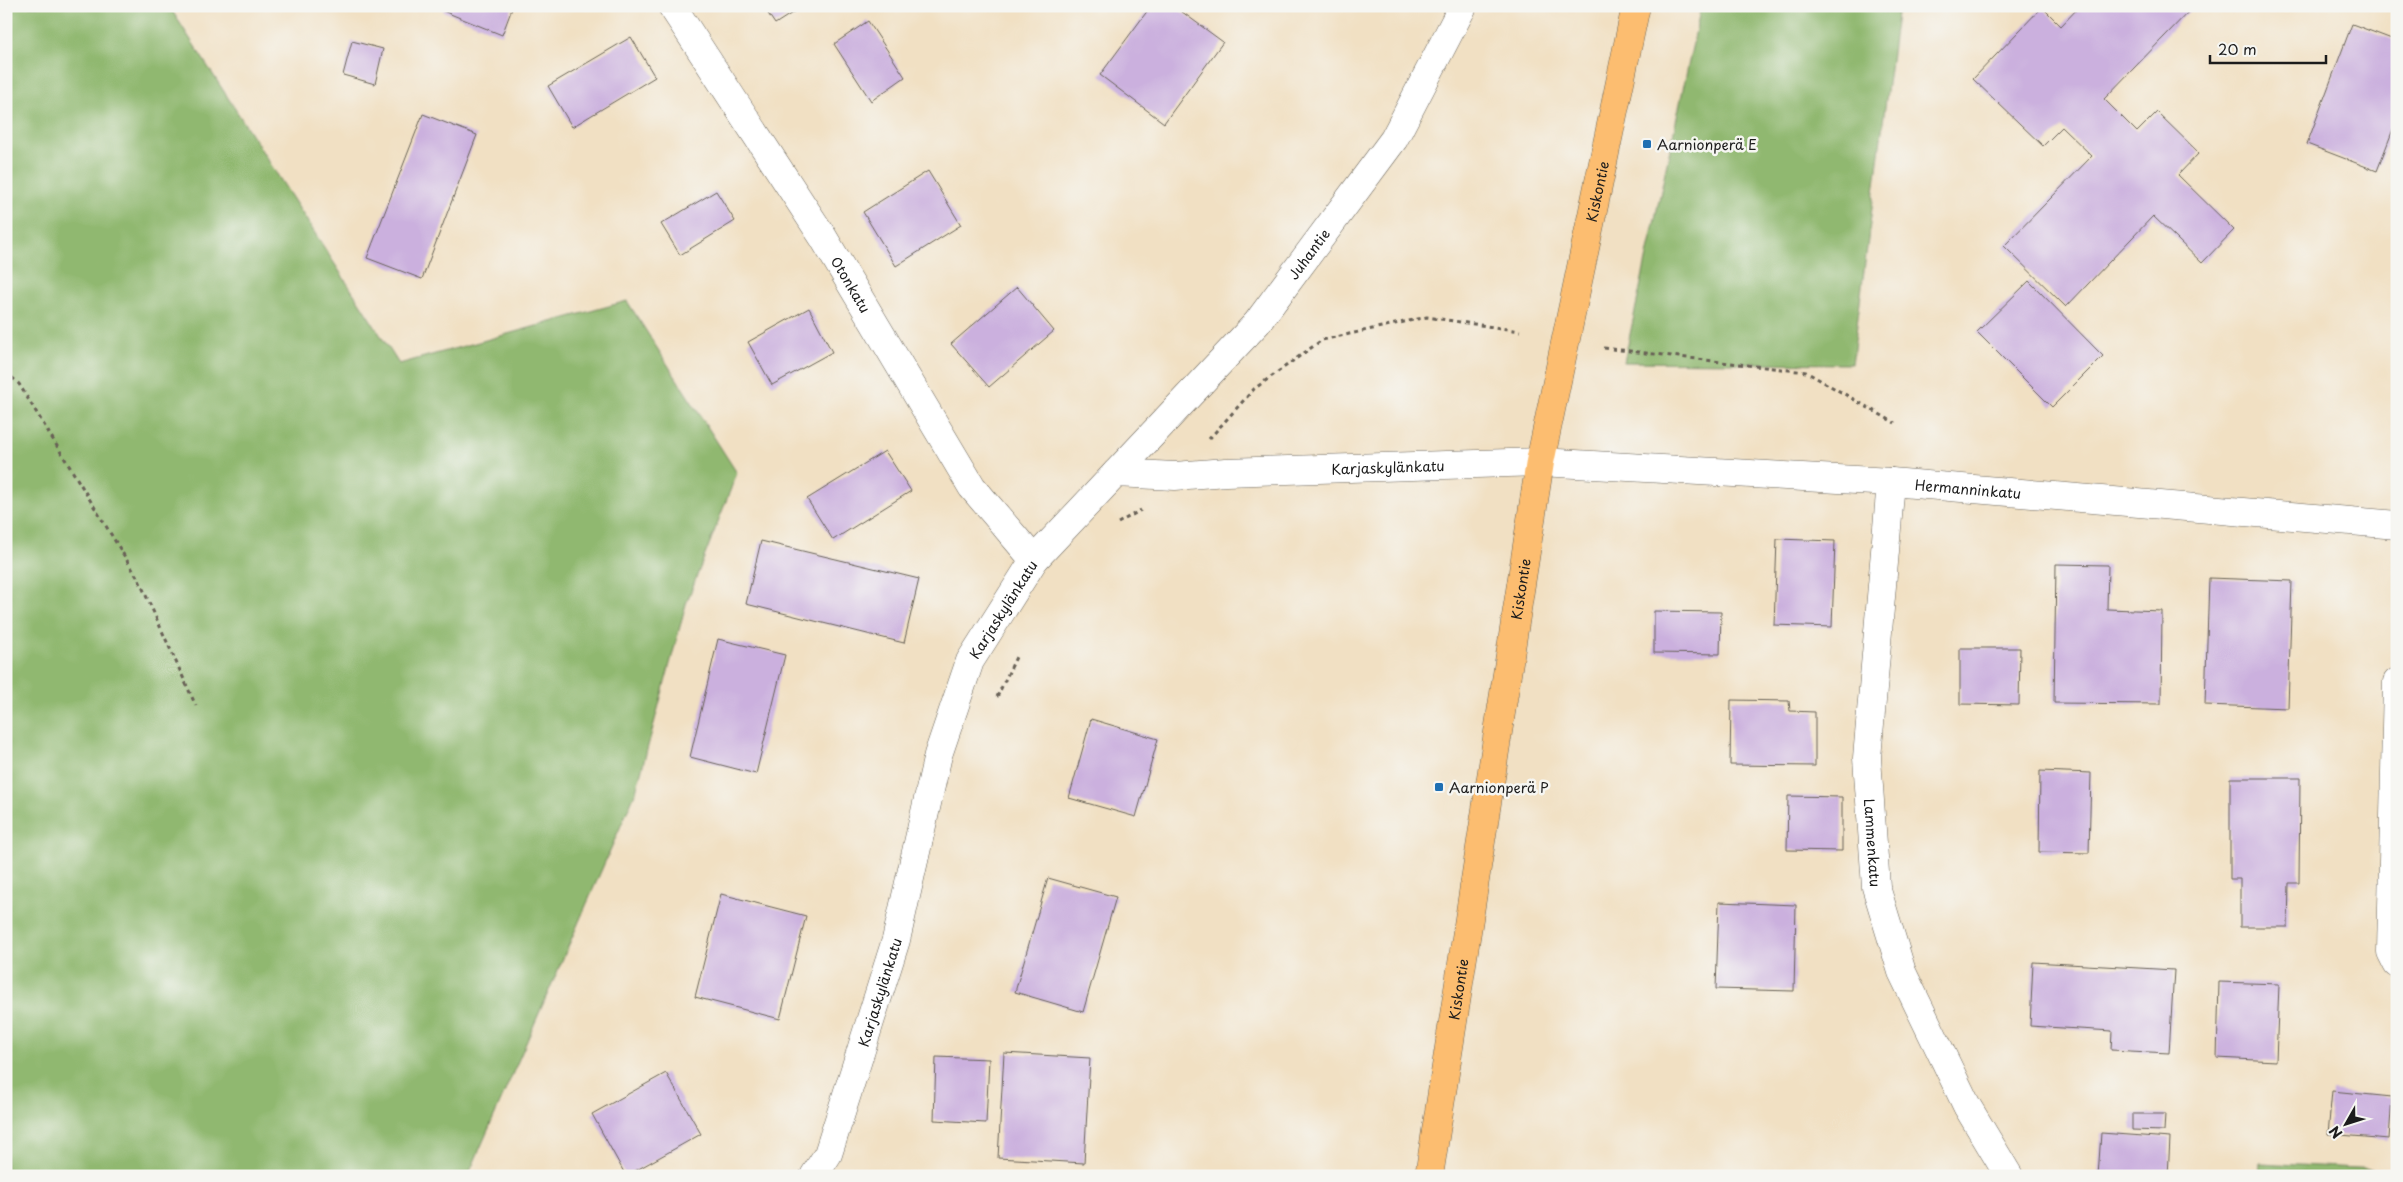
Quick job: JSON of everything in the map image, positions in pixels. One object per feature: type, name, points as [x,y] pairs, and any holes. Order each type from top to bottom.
[{"type":"main road","name":"Kiskontie","points":[[1429,1176],[1540,462],[1636,6]]},
{"type":"street","name":"Otonkatu","points":[[672,6],[823,237],[972,486],[1034,560]]},
{"type":"street","name":"Juhantie","points":[[1116,473],[1263,315],[1394,139],[1463,6]]},
{"type":"street","name":"Karjaskylänkatu","points":[[814,1176],[828,1154],[896,940],[938,755],[970,661],[1034,560],[1116,473],[1175,476],[1236,471],[1540,462]]},
{"type":"street","name":"Hermanninkatu","points":[[1540,462],[1891,482],[2397,525]]},
{"type":"street","name":"Lammenkatu","points":[[1891,482],[1867,758],[1876,887],[1902,972],[1967,1106],[2009,1176]]},
{"type":"street","points":[[2397,682],[2391,952],[2397,964]]},
{"type":"path","points":[[1110,528],[1150,505],[1254,389],[1322,340],[1427,317],[1520,332]]},
{"type":"path","points":[[1604,348],[1806,372],[1895,423]]},
{"type":"path","points":[[6,372],[19,384],[139,580],[196,706]]},
{"type":"path","points":[[996,698],[1018,654]]},
{"type":"green space","points":[[6,6],[169,6],[399,364],[627,301],[737,473],[686,604],[636,791],[468,1176],[6,1176]]},
{"type":"green space","points":[[1701,6],[1898,6],[1852,364],[1624,362]]},
{"type":"green space","points":[[2259,1163],[2397,1170],[2397,1176],[2258,1176]]},
{"type":"building","points":[[445,6],[513,6],[502,35],[443,11]]},
{"type":"building","points":[[763,6],[803,6],[775,24]]},
{"type":"building","points":[[1151,6],[1174,6],[1223,42],[1164,123],[1100,75]]},
{"type":"building","points":[[2080,6],[2194,6],[2104,99],[2137,132],[2157,112],[2199,153],[2178,175],[2234,230],[2202,263],[2153,216],[2066,307],[2004,246],[2092,156],[2062,127],[2043,146],[1973,79],[2042,7],[2061,26]]},
{"type":"building","points":[[868,21],[905,77],[871,101],[834,44]]},
{"type":"building","points":[[2352,24],[2397,41],[2397,119],[2377,171],[2307,144]]},
{"type":"building","points":[[631,37],[655,77],[572,127],[548,86]]},
{"type":"building","points":[[352,41],[383,49],[375,84],[343,75]]},
{"type":"building","points":[[423,114],[477,135],[422,279],[367,258]]},
{"type":"building","points":[[928,171],[961,225],[896,266],[863,212]]},
{"type":"building","points":[[716,191],[735,221],[680,255],[661,224]]},
{"type":"building","points":[[2029,281],[2103,356],[2052,407],[1977,332]]},
{"type":"building","points":[[1017,287],[1054,331],[989,387],[951,344]]},
{"type":"building","points":[[809,308],[832,352],[772,385],[748,342]]},
{"type":"building","points":[[885,451],[911,491],[833,540],[807,499]]},
{"type":"building","points":[[1777,539],[1835,541],[1832,627],[1774,625]]},
{"type":"building","points":[[761,541],[919,579],[904,643],[746,604]]},
{"type":"building","points":[[2056,564],[2108,565],[2107,609],[2162,611],[2161,704],[2054,703]]},
{"type":"building","points":[[2209,578],[2292,581],[2288,708],[2205,705]]},
{"type":"building","points":[[1654,611],[1721,612],[1720,654],[1654,653]]},
{"type":"building","points":[[718,639],[785,655],[756,774],[690,757]]},
{"type":"building","points":[[1960,648],[2020,648],[2019,705],[1960,704]]},
{"type":"building","points":[[1731,700],[1789,701],[1790,711],[1815,712],[1815,766],[1730,765]]},
{"type":"building","points":[[1091,719],[1158,739],[1136,817],[1069,798]]},
{"type":"building","points":[[2040,771],[2091,773],[2089,853],[2039,852]]},
{"type":"building","points":[[2230,778],[2300,778],[2299,883],[2289,883],[2288,927],[2240,927],[2240,879],[2230,879]]},
{"type":"building","points":[[1788,796],[1842,797],[1842,851],[1787,850]]},
{"type":"building","points":[[1048,878],[1116,897],[1083,1012],[1015,992]]},
{"type":"building","points":[[721,894],[806,916],[780,1019],[695,997]]},
{"type":"building","points":[[1719,902],[1796,905],[1794,991],[1716,989]]},
{"type":"building","points":[[2033,962],[2174,970],[2169,1053],[2111,1050],[2112,1031],[2030,1026]]},
{"type":"building","points":[[2219,982],[2279,984],[2276,1061],[2217,1058]]},
{"type":"building","points":[[1004,1053],[1090,1058],[1084,1163],[998,1158]]},
{"type":"building","points":[[936,1057],[989,1059],[986,1123],[934,1120]]},
{"type":"building","points":[[666,1073],[701,1134],[626,1176],[592,1114]]},
{"type":"building","points":[[2332,1091],[2392,1097],[2389,1139],[2328,1134]]},
{"type":"building","points":[[2132,1114],[2165,1114],[2164,1131],[2132,1130]]},
{"type":"building","points":[[2101,1133],[2170,1138],[2168,1176],[2098,1176]]},
{"type":"place","name":"Aarnionperä E","points":[[1647,144]]},
{"type":"place","name":"Aarnionperä P","points":[[1439,787]]}]
